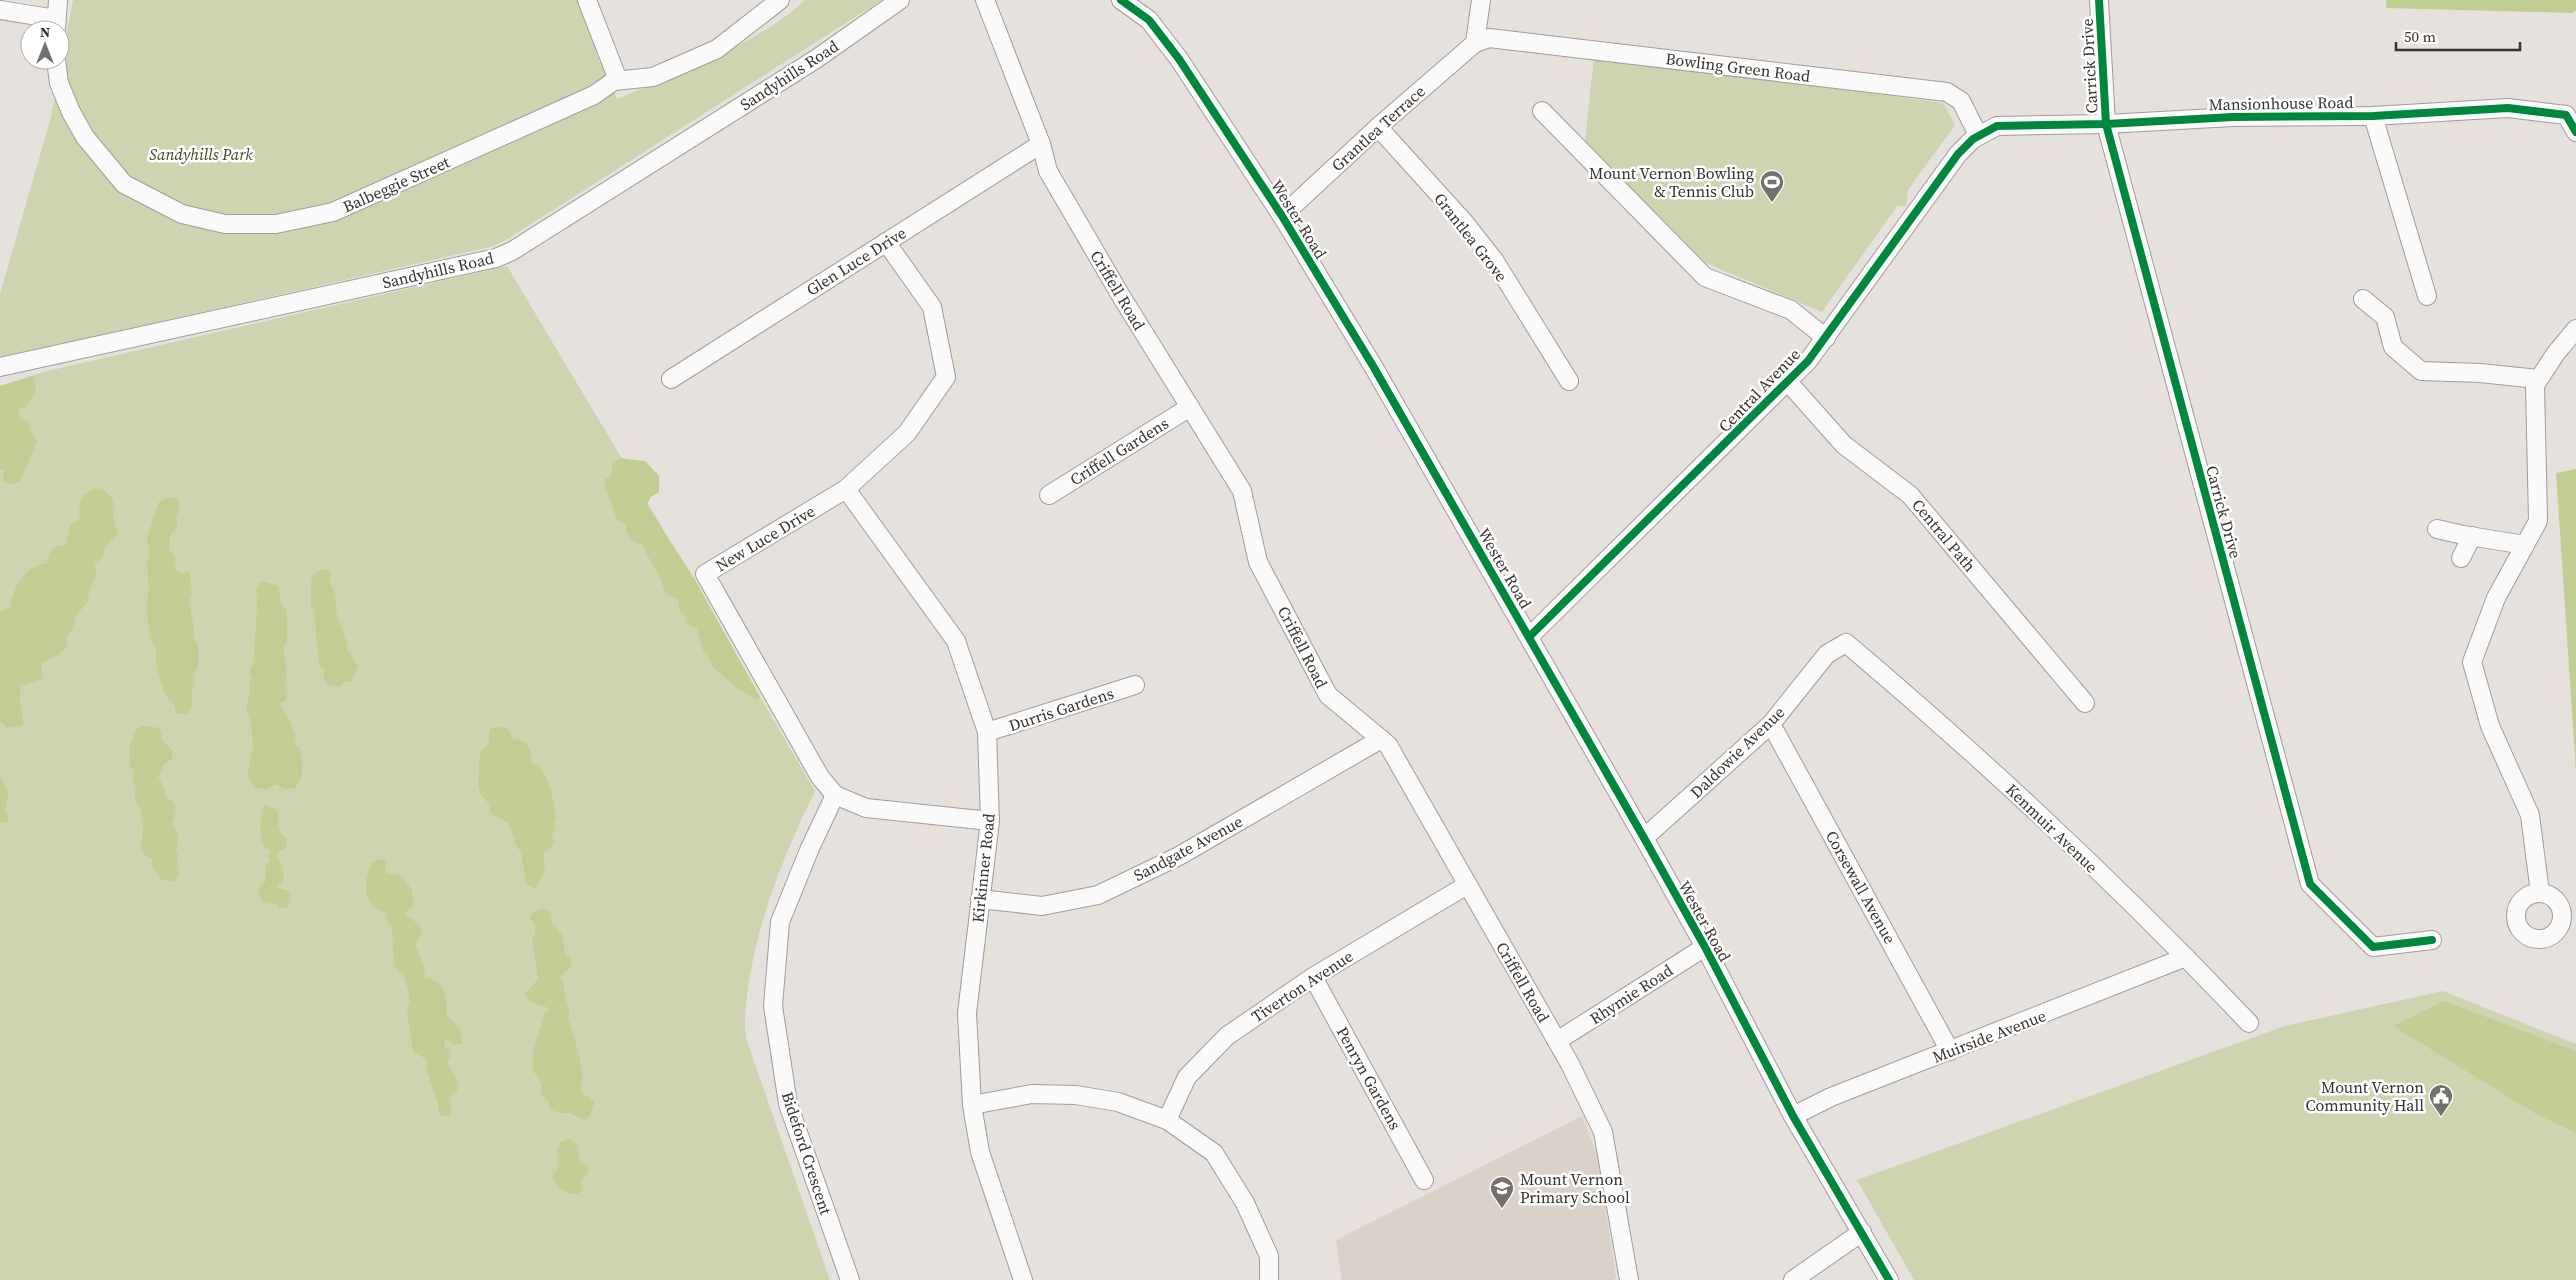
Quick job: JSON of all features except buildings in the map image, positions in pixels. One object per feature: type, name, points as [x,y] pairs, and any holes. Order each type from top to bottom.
[{"type":"street","points":[[56,20],[58,0]]},
{"type":"street","points":[[587,0],[618,80],[647,79],[717,49],[780,0]]},
{"type":"street","name":"Sandyhills Road","points":[[0,367],[496,258],[512,252],[816,59],[900,0]]},
{"type":"street","name":"Criffell Road","points":[[985,0],[1041,144],[1048,171],[1121,296],[1242,491],[1258,562],[1328,695],[1388,745],[1557,1041],[1603,1132],[1629,1280]]},
{"type":"street","name":"Wester Road","points":[[1121,0],[1149,20],[1166,39],[1282,216],[1373,366],[1644,838],[1705,947],[1793,1116],[1889,1280]]},
{"type":"street","points":[[1476,43],[1481,0]]},
{"type":"street","name":"Carrick Drive","points":[[2099,0],[2106,124],[2310,884],[2373,947],[2432,940]]},
{"type":"street","points":[[0,10],[40,20]]},
{"type":"street","name":"Bowling Green Road","points":[[1476,43],[1498,38],[1947,92],[1960,100],[1978,135]]},
{"type":"street","name":"Grantlea Terrace","points":[[1282,216],[1378,127],[1476,43]]},
{"type":"street","name":"Balbeggie Street","points":[[57,70],[59,83],[71,112],[85,137],[124,184],[182,214],[225,224],[276,224],[333,212],[594,95],[618,80]]},
{"type":"street","name":"Mansionhouse Road","points":[[1978,135],[1997,126],[2106,124],[2233,117],[2373,116],[2508,108],[2566,114],[2576,132]]},
{"type":"street","points":[[1542,111],[1705,277],[1791,310],[1826,338]]},
{"type":"street","name":"Mansionhouse Road","points":[[2373,116],[2427,296]]},
{"type":"street","name":"Grantlea Grove","points":[[1378,127],[1464,222],[1494,260],[1569,381]]},
{"type":"street","name":"Central Avenue","points":[[1529,637],[1788,382],[1826,338],[1958,154],[1978,135]]},
{"type":"street","name":"Glen Luce Drive","points":[[671,379],[1041,144]]},
{"type":"street","name":"New Luce Drive","points":[[886,242],[932,307],[946,377],[908,433],[846,489],[705,574],[820,777],[835,795],[866,808],[990,821]]},
{"type":"street","points":[[2363,299],[2385,317],[2393,348],[2421,371],[2480,373],[2538,379]]},
{"type":"street","points":[[2540,893],[2530,815],[2490,726],[2472,662],[2496,598],[2538,521],[2535,385],[2556,353],[2576,329]]},
{"type":"street","name":"Central Path","points":[[1788,382],[1844,445],[1910,495],[2085,703]]},
{"type":"street","name":"Criffell Gardens","points":[[1049,495],[1190,407]]},
{"type":"street","name":"Kirkinner Road","points":[[846,489],[956,641],[987,732],[990,821],[967,1013],[972,1105],[980,1152],[1023,1280]]},
{"type":"street","points":[[2437,529],[2525,544]]},
{"type":"street","points":[[2461,558],[2472,536]]},
{"type":"street","name":"Daldowie Avenue","points":[[1644,838],[1771,724],[1826,654],[1846,643]]},
{"type":"street","name":"Kenmuir Avenue","points":[[1846,643],[1966,745],[2186,957],[2249,1023]]},
{"type":"street","name":"Durris Gardens","points":[[987,732],[1135,685]]},
{"type":"street","name":"Corsewall Avenue","points":[[1771,724],[1950,1051]]},
{"type":"street","name":"Sandgate Avenue","points":[[980,899],[1042,906],[1098,896],[1179,856],[1381,739]]},
{"type":"street","name":"Bideford Crescent","points":[[835,795],[810,848],[780,922],[773,1006],[788,1104],[850,1280]]},
{"type":"street","name":"Tiverton Avenue","points":[[1168,1120],[1187,1077],[1227,1036],[1313,977],[1468,885]]},
{"type":"street","name":"Rhymie Road","points":[[1557,1041],[1705,947]]},
{"type":"street","name":"Muirside Avenue","points":[[1793,1116],[1832,1097],[2186,957]]},
{"type":"street","name":"Penryn Gardens","points":[[1313,977],[1424,1180]]},
{"type":"street","points":[[972,1105],[1032,1094],[1076,1096],[1118,1102],[1168,1120],[1214,1153],[1245,1203],[1269,1256],[1269,1280]]},
{"type":"street","points":[[1793,1280],[1862,1232]]},
{"type":"shaded area","name":"Mount Vernon Primary School","points":[[1582,1116],[1598,1158],[1616,1277],[1614,1280],[1342,1280],[1336,1240]]},
{"type":"green space","name":"Sandyhills Park","points":[[73,0],[577,0],[599,51],[596,53],[617,99],[716,57],[741,44],[786,16],[805,0],[882,0],[506,240],[490,247],[0,358],[0,294],[51,117],[60,70],[70,70],[69,20]]},
{"type":"green space","points":[[2386,0],[2576,0],[2576,10],[2573,13],[2386,8]]},
{"type":"green space","name":"Mount Vernon Bowling & Tennis Club","points":[[1594,56],[1943,103],[1955,125],[1908,190],[1906,206],[1897,206],[1822,312],[1706,263],[1609,167],[1605,166],[1585,142]]},
{"type":"green space","points":[[507,266],[621,457],[815,791],[784,860],[767,908],[749,981],[745,1023],[746,1038],[830,1280],[0,1280],[0,386],[43,372]]},
{"type":"green space","points":[[34,376],[36,391],[25,408],[18,407],[20,418],[29,422],[30,430],[37,442],[20,481],[13,484],[3,482],[4,471],[0,469],[0,386]]},
{"type":"green space","points":[[620,458],[645,461],[659,476],[659,492],[651,497],[647,505],[694,578],[760,697],[757,700],[738,689],[712,666],[709,658],[704,653],[697,629],[687,624],[685,616],[680,611],[677,598],[672,597],[664,590],[659,575],[648,557],[644,546],[630,540],[625,524],[617,520],[606,489],[605,479],[611,476],[613,464]]},
{"type":"green space","points":[[2576,469],[2576,772],[2556,473]]},
{"type":"green space","points":[[97,488],[103,489],[112,498],[115,509],[113,515],[118,534],[105,547],[102,559],[94,563],[97,573],[89,592],[88,601],[76,616],[72,631],[67,636],[67,647],[55,657],[41,663],[43,679],[22,686],[20,700],[23,725],[7,728],[0,721],[0,611],[10,608],[17,586],[26,573],[39,565],[47,563],[52,549],[66,545],[70,525],[80,518],[79,507],[83,495]]},
{"type":"green space","points":[[168,498],[178,498],[180,502],[176,519],[178,525],[170,536],[169,549],[176,560],[175,569],[181,573],[187,572],[190,574],[192,592],[189,603],[194,627],[194,638],[198,645],[198,666],[193,676],[195,686],[191,692],[193,704],[187,715],[176,713],[174,704],[166,696],[155,656],[157,651],[150,638],[146,607],[149,589],[147,564],[150,553],[147,538],[158,504],[160,501]]},
{"type":"green space","points":[[326,569],[331,573],[330,583],[335,593],[337,616],[348,646],[347,650],[358,665],[352,682],[344,682],[339,687],[328,685],[323,678],[325,670],[319,666],[314,610],[310,605],[312,578],[314,574]]},
{"type":"green space","points":[[266,582],[278,586],[281,603],[286,609],[287,641],[283,647],[287,674],[285,681],[288,694],[285,701],[280,703],[296,736],[295,744],[300,748],[302,774],[295,788],[284,789],[275,784],[268,789],[256,788],[250,781],[248,772],[253,746],[251,722],[246,711],[250,689],[249,681],[253,678],[250,673],[254,661],[256,588],[260,583]]},
{"type":"green space","points":[[143,726],[160,728],[161,739],[173,751],[172,759],[163,765],[161,774],[158,776],[165,790],[165,795],[172,802],[176,810],[172,823],[178,836],[176,851],[179,874],[174,882],[162,880],[152,866],[152,859],[143,853],[141,846],[143,827],[141,810],[135,801],[134,770],[130,767],[129,749],[136,729]]},
{"type":"green space","points":[[491,728],[507,728],[513,739],[524,741],[530,749],[531,763],[542,771],[550,787],[556,820],[553,824],[556,829],[551,835],[554,841],[552,847],[543,854],[545,871],[535,889],[527,885],[521,853],[515,843],[509,824],[491,813],[488,803],[480,793],[478,784],[480,752],[489,744]]},
{"type":"green space","points":[[0,775],[9,793],[5,810],[9,819],[7,822],[0,823]]},
{"type":"green space","points":[[266,804],[277,811],[281,833],[287,839],[286,847],[276,854],[282,865],[284,879],[277,887],[285,889],[291,895],[288,908],[279,907],[277,904],[262,903],[258,891],[261,884],[266,881],[265,867],[271,860],[268,857],[271,851],[264,847],[262,843],[261,818]]},
{"type":"green space","points":[[381,859],[387,861],[385,872],[401,876],[412,891],[413,906],[404,914],[420,925],[421,933],[415,945],[425,968],[424,978],[431,979],[441,985],[445,995],[446,1014],[461,1031],[462,1043],[454,1044],[445,1038],[444,1047],[450,1050],[450,1057],[447,1062],[459,1083],[457,1091],[452,1094],[449,1102],[452,1107],[450,1115],[441,1116],[428,1074],[426,1059],[413,1052],[407,1012],[410,999],[405,978],[394,966],[392,927],[387,921],[386,912],[372,906],[366,893],[369,869],[373,862]]},
{"type":"green space","points":[[541,908],[547,909],[551,914],[552,925],[562,936],[564,952],[572,960],[571,967],[560,976],[570,1013],[568,1017],[581,1064],[582,1094],[589,1096],[594,1102],[590,1116],[584,1120],[571,1113],[551,1110],[548,1100],[541,1094],[541,1083],[533,1066],[534,1049],[544,1014],[550,1009],[530,1001],[525,994],[538,979],[532,939],[535,933],[535,925],[530,919],[531,914]]},
{"type":"green space","points":[[2443,991],[2576,1044],[2576,1280],[1914,1280],[1857,1180],[2285,1026]]},
{"type":"green space","points":[[2444,1001],[2576,1051],[2576,1133],[2536,1114],[2393,1026]]},
{"type":"green space","points":[[570,1139],[578,1146],[579,1160],[588,1167],[588,1173],[581,1179],[582,1189],[578,1194],[562,1190],[556,1184],[553,1176],[559,1167],[557,1159],[560,1154],[557,1152],[560,1142]]},
{"type":"cycle path","points":[[1121,0],[1149,20],[1179,59],[1282,216],[1373,366],[1644,838],[1705,947],[1793,1116],[1889,1280]]},
{"type":"cycle path","points":[[2099,0],[2106,124],[2310,884],[2373,947],[2432,940]]},
{"type":"cycle path","points":[[1529,637],[1808,361],[1958,154],[1973,139],[1997,126],[2106,124],[2233,117],[2373,116],[2508,108],[2566,115],[2576,132]]},
{"type":"place","name":"Mount Vernon Bowling & Tennis Club","points":[[1772,203]]},
{"type":"place","name":"Mount Vernon Community Hall","points":[[2441,1117]]},
{"type":"place","name":"Mount Vernon Primary School","points":[[1502,1209]]}]
